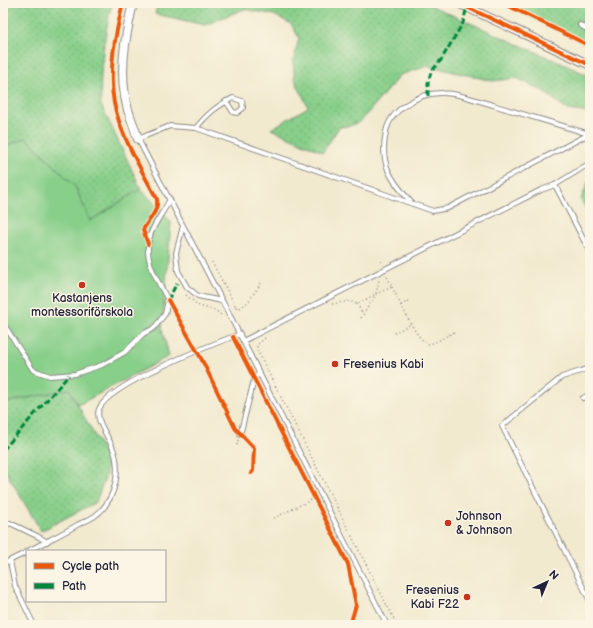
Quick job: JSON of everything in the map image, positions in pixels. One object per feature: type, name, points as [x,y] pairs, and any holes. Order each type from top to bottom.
[{"type":"street","points":[[134,3],[123,54],[124,81],[128,108],[138,138]]},
{"type":"street","points":[[458,3],[590,65]]},
{"type":"lane","points":[[580,25],[590,31]]},
{"type":"lane","points":[[413,204],[393,182],[386,163],[383,146],[386,129],[394,115],[407,104],[423,97],[442,93],[465,97],[590,134]]},
{"type":"lane","points":[[196,128],[215,108],[226,101]]},
{"type":"lane","points":[[387,625],[258,373],[240,334],[138,138],[170,126],[196,128],[433,211],[448,208],[590,134]]},
{"type":"lane","points":[[243,341],[541,190],[556,185],[590,163]]},
{"type":"lane","points":[[556,185],[590,252]]},
{"type":"lane","points":[[3,323],[33,370],[50,376],[75,374],[102,365],[125,352],[143,334],[154,328],[165,314],[168,300],[156,279],[149,260],[148,244],[151,232],[170,200]]},
{"type":"lane","points":[[184,226],[176,253],[178,271],[187,287],[198,296],[222,301]]},
{"type":"lane","points":[[34,550],[94,516],[103,508],[117,477],[118,464],[115,450],[98,415],[100,407],[116,393],[140,376],[240,334]]},
{"type":"lane","points":[[590,368],[562,377],[502,426],[590,601]]},
{"type":"lane","points":[[240,435],[254,380],[258,373]]},
{"type":"lane","points":[[583,398],[590,396]]},
{"type":"lane","points":[[3,527],[10,523],[47,542]]},
{"type":"lane","points":[[3,564],[26,552]]},
{"type":"lane","points":[[10,561],[15,586],[34,625]]},
{"type":"path","points":[[380,261],[382,271],[411,324],[422,340],[427,344],[434,343],[454,332]]},
{"type":"path","points":[[362,318],[376,294],[382,271]]},
{"type":"path","points":[[236,307],[240,308],[248,302],[260,283]]},
{"type":"path","points":[[357,304],[392,287]]},
{"type":"path","points":[[401,305],[410,300]]},
{"type":"path","points":[[332,304],[349,301],[357,304],[363,315]]},
{"type":"path","points":[[394,333],[411,324]]},
{"type":"path","points":[[268,335],[257,345],[257,350],[398,625]]},
{"type":"path","points":[[240,435],[244,439]]},
{"type":"path","points":[[274,518],[314,496],[318,504]]},
{"type":"green space","points":[[3,3],[112,3],[103,54],[101,105],[141,189],[90,221],[75,186],[26,138],[3,147]]},
{"type":"green space","points":[[158,3],[425,3],[590,76],[590,113],[568,110],[543,91],[517,78],[493,81],[428,66],[400,75],[361,121],[350,126],[339,127],[323,152],[271,129],[308,107],[295,80],[293,62],[299,38],[291,24],[274,15],[244,9],[205,25],[155,14]]},
{"type":"green space","points":[[503,3],[590,3],[590,46]]},
{"type":"green space","points":[[26,138],[75,186],[90,221],[141,189],[171,222],[162,329],[169,356],[78,405],[69,389],[3,403],[3,147]]},
{"type":"green space","points":[[590,178],[590,217],[581,199]]},
{"type":"green space","points":[[69,389],[107,458],[106,475],[96,502],[41,531],[3,467],[3,403]]},
{"type":"marked path","points":[[428,96],[428,83],[431,72],[441,60],[463,23],[467,6]]},
{"type":"marked path","points":[[168,300],[177,283]]},
{"type":"marked path","points":[[3,450],[69,375]]},
{"type":"cycle path","points":[[123,3],[113,53],[112,90],[121,128],[157,199],[155,211],[143,230],[148,244]]},
{"type":"cycle path","points":[[458,3],[590,65]]},
{"type":"cycle path","points":[[503,3],[590,46]]},
{"type":"cycle path","points":[[168,300],[202,360],[235,428],[254,448],[253,471],[251,473]]},
{"type":"cycle path","points":[[233,337],[348,564],[356,605],[350,625]]},
{"type":"place","name":"Kastanjens montessoriförskola","points":[[82,285]]},
{"type":"place","name":"Fresenius Kabi","points":[[335,364]]},
{"type":"place","name":"Johnson & Johnson","points":[[448,523]]},
{"type":"place","name":"Fresenius Kabi F22","points":[[467,597]]}]
